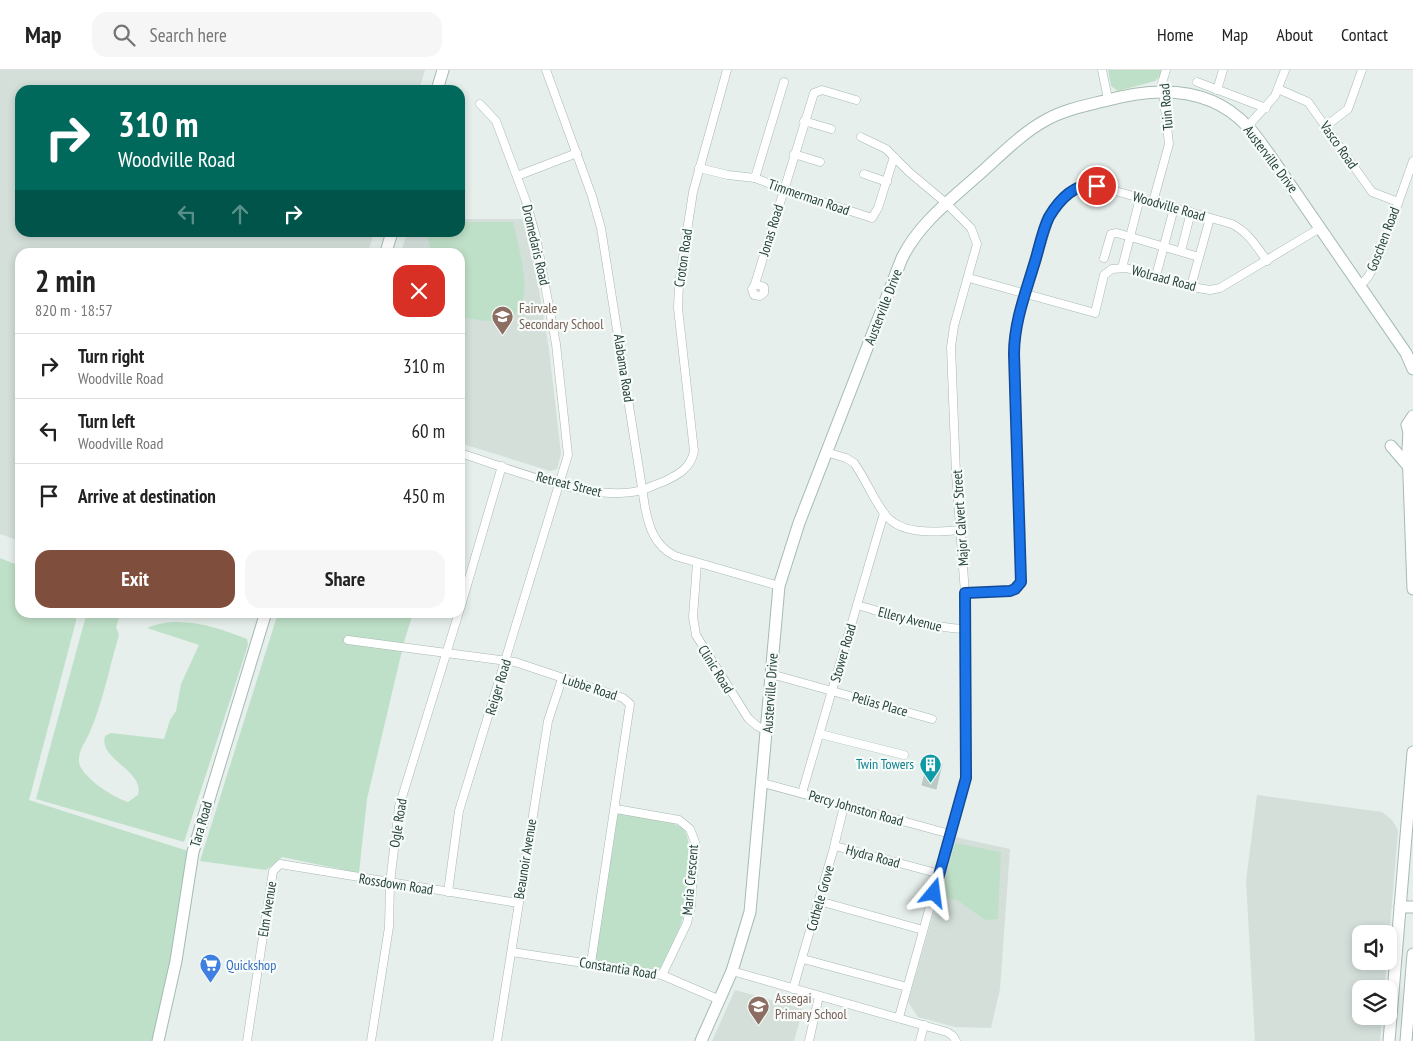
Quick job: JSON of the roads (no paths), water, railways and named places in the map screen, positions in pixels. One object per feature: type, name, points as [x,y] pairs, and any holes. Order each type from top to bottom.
[{"type":"street","points":[[438,85],[443,70]]},
{"type":"street","name":"Alabama Road","points":[[546,70],[592,196],[601,228],[648,522],[658,543],[662,548],[675,556],[779,586]]},
{"type":"street","name":"Croton Road","points":[[694,451],[678,296],[689,215],[699,168],[727,70]]},
{"type":"street","points":[[1102,70],[1108,100]]},
{"type":"street","name":"Tuin Road","points":[[1152,202],[1169,144],[1163,91],[1166,70]]},
{"type":"street","points":[[1217,90],[1223,70]]},
{"type":"street","points":[[1248,126],[1275,96],[1284,70]]},
{"type":"street","points":[[1326,126],[1348,109],[1362,70]]},
{"type":"street","points":[[755,178],[784,82]]},
{"type":"street","points":[[1197,82],[1266,108]]},
{"type":"street","name":"Vasco Road","points":[[1278,89],[1308,102],[1372,192],[1398,202]]},
{"type":"street","name":"Jonas Road","points":[[755,284],[812,96],[815,91],[822,90],[856,100]]},
{"type":"street","name":"Austerville Drive","points":[[701,1041],[732,972],[747,928],[753,893],[779,586],[799,523],[902,258],[922,226],[946,203],[1033,128],[1059,114],[1108,100],[1163,91],[1197,95],[1214,102],[1248,126],[1406,353],[1413,369]]},
{"type":"street","name":"Dromedaris Road","points":[[480,104],[494,118],[516,176],[539,248],[556,344],[568,445],[566,462],[559,484]]},
{"type":"street","points":[[804,121],[832,129]]},
{"type":"street","name":"Major Calvert Street","points":[[861,137],[886,149],[909,172],[946,203],[970,228],[974,236],[976,251],[954,326],[951,347],[965,593],[967,769],[940,874],[899,1017]]},
{"type":"street","points":[[516,176],[577,154]]},
{"type":"street","points":[[794,154],[820,162]]},
{"type":"street","name":"Timmerman Road","points":[[699,168],[728,176],[755,178],[872,218],[876,214],[894,157]]},
{"type":"street","name":"Goschen Road","points":[[1360,286],[1375,265],[1413,161]]},
{"type":"street","points":[[889,174],[909,172]]},
{"type":"street","points":[[864,174],[887,182]]},
{"type":"street","name":"Woodville Road","points":[[965,593],[1010,591],[1015,589],[1021,582],[1014,348],[1016,329],[1046,224],[1066,196],[1080,186],[1089,184],[1210,218],[1242,229],[1267,261]]},
{"type":"street","points":[[1122,268],[1140,198]]},
{"type":"street","points":[[1156,276],[1174,208]]},
{"type":"street","points":[[1181,251],[1191,212]]},
{"type":"street","points":[[1191,286],[1210,218]]},
{"type":"street","name":"Wolraad Road","points":[[969,278],[1095,314],[1104,275],[1112,269],[1122,268],[1210,290],[1220,288],[1320,228]]},
{"type":"street","points":[[1104,258],[1111,234],[1117,233],[1198,257]]},
{"type":"street","points":[[1412,415],[1408,425],[1411,434],[1409,467],[1413,589]]},
{"type":"street","points":[[1391,446],[1409,467]]},
{"type":"street","name":"Retreat Street","points":[[465,455],[559,484],[605,494],[643,490],[682,472],[688,466],[694,451]]},
{"type":"street","points":[[826,452],[854,462],[884,513],[894,522],[919,530],[935,532],[960,530]]},
{"type":"street","points":[[465,592],[502,466]]},
{"type":"street","name":"Reiger Road","points":[[448,892],[459,811],[559,484]]},
{"type":"street","name":"Stower Road","points":[[802,793],[884,513]]},
{"type":"street","name":"Clinic Road","points":[[697,563],[693,618],[696,635],[748,718],[757,726],[767,731]]},
{"type":"street","name":"Ellery Avenue","points":[[857,605],[925,624],[964,629]]},
{"type":"street","name":"Tara Road","points":[[158,1041],[176,960],[192,852],[264,618]]},
{"type":"street","name":"Ogle Road","points":[[371,1041],[389,926],[390,883],[402,794],[457,618]]},
{"type":"street","name":"Lubbe Road","points":[[348,640],[520,663],[562,679],[623,698],[630,704],[616,809],[591,963]]},
{"type":"street","name":"Pelias Place","points":[[771,674],[932,718]]},
{"type":"street","name":"Beaunoir Avenue","points":[[497,1041],[548,721],[562,679]]},
{"type":"street","points":[[820,734],[904,756]]},
{"type":"street","points":[[1394,980],[1411,811],[1413,752]]},
{"type":"street","name":"Percy Johnston Road","points":[[763,783],[950,834]]},
{"type":"street","name":"Cothele Grove","points":[[793,989],[835,846],[844,806]]},
{"type":"street","name":"Maria Crescent","points":[[616,809],[679,820],[684,823],[693,835],[695,848],[690,914],[662,975]]},
{"type":"street","name":"Hydra Road","points":[[835,846],[940,874]]},
{"type":"street","name":"Rossdown Road","points":[[276,867],[280,864],[518,903]]},
{"type":"street","name":"Elm Avenue","points":[[247,1041],[272,877],[276,867]]},
{"type":"street","points":[[819,901],[924,930]]},
{"type":"street","points":[[1400,907],[1413,907]]},
{"type":"street","name":"Constantia Road","points":[[512,952],[662,975],[720,1000]]},
{"type":"street","points":[[1406,1041],[1413,954]]},
{"type":"street","points":[[803,959],[907,987]]},
{"type":"street","points":[[732,972],[899,1017],[947,1032],[956,1041]]},
{"type":"street","points":[[1397,988],[1410,990]]},
{"type":"street","points":[[808,1041],[819,996]]},
{"type":"street","points":[[920,1041],[924,1025]]},
{"type":"street","points":[[1388,1041],[1390,1025]]},
{"type":"place","name":"Fairvale Secondary School","points":[[503,335]]},
{"type":"place","name":"Twin Towers","points":[[930,783]]},
{"type":"place","name":"Quickshop","points":[[210,984]]},
{"type":"place","name":"Assegai Primary School","points":[[759,1025]]}]
